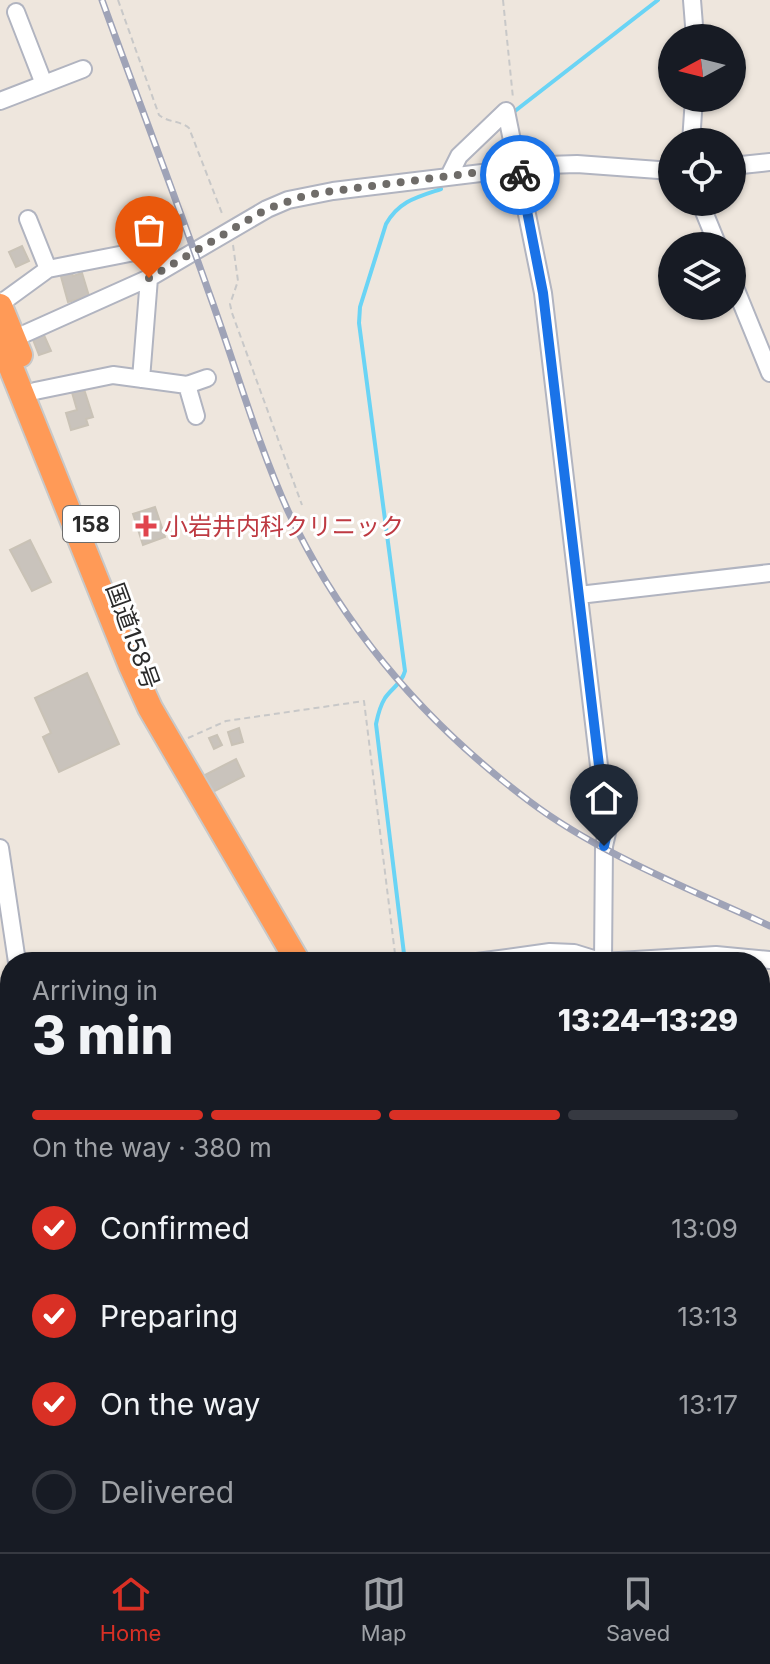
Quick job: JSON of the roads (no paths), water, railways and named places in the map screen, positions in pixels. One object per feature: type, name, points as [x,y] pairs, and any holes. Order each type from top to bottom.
[{"type":"highway","name":"国道158号","points":[[0,305],[4,344],[131,666],[150,708],[284,951]]},
{"type":"highway","name":"国道158号","points":[[4,344],[35,391],[89,520],[172,746]]},
{"type":"street","points":[[692,0],[694,24]]},
{"type":"street","points":[[16,12],[44,84]]},
{"type":"street","points":[[0,101],[83,69]]},
{"type":"street","points":[[449,176],[459,156],[506,111],[543,293],[607,833],[603,859],[603,952]]},
{"type":"street","points":[[746,165],[770,162]]},
{"type":"street","points":[[4,344],[154,275],[267,209],[307,195],[519,167],[577,164],[658,170]]},
{"type":"street","points":[[28,219],[48,269]]},
{"type":"street","points":[[0,305],[48,269],[145,250],[154,275],[141,379]]},
{"type":"street","points":[[746,314],[770,373]]},
{"type":"street","points":[[35,391],[113,375],[187,385],[207,378]]},
{"type":"street","points":[[187,385],[196,416]]},
{"type":"street","points":[[579,595],[770,573]]},
{"type":"street","points":[[0,848],[16,952]]},
{"type":"waterway","points":[[515,111],[658,0]]},
{"type":"waterway","points":[[404,952],[376,724],[383,701],[405,671],[359,323],[360,307],[386,224],[403,205],[441,189]]},
{"type":"railway","points":[[102,0],[277,485],[310,554],[361,634],[390,671],[456,740],[529,801],[615,854],[770,926]]},
{"type":"place","name":"小岩井内科クリニック","points":[[146,526]]}]
